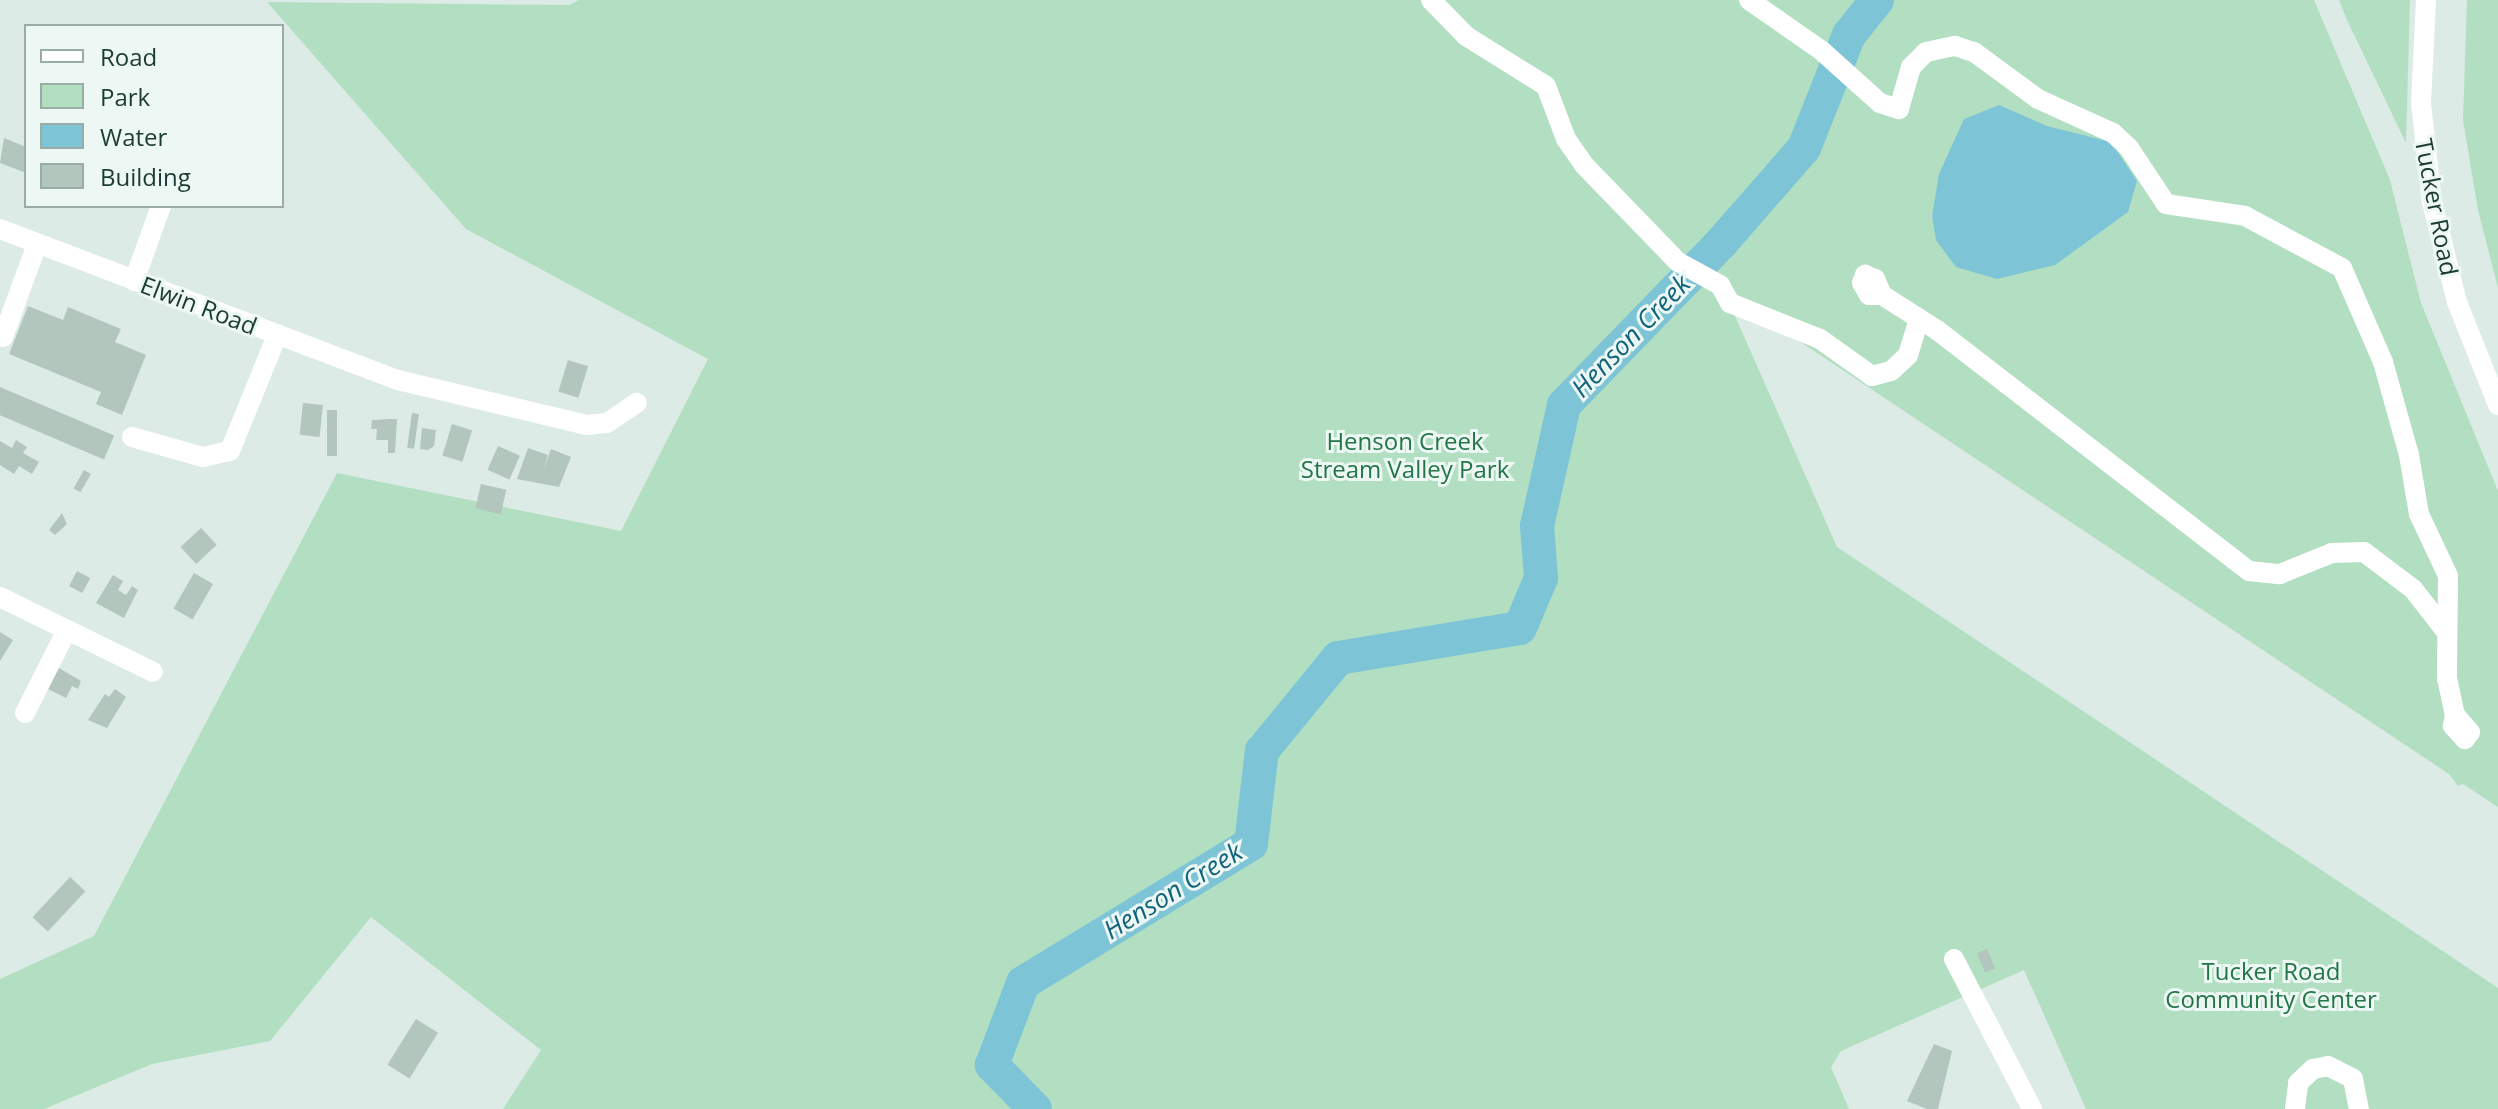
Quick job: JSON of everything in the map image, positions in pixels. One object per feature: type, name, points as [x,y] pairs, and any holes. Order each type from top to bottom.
[{"type":"street","points":[[1431,0],[1466,36],[1546,86],[1566,139],[1584,165],[1678,262],[1720,285],[1730,303],[1807,332],[1872,376],[1891,371],[1908,355],[1918,322]]},
{"type":"street","points":[[1749,0],[1803,37],[1880,103],[1899,109],[1911,67],[1926,52],[1955,46],[1974,52],[2038,99],[2113,133],[2129,148],[2166,204],[2245,216],[2342,268],[2383,362],[2409,455],[2419,514],[2445,565],[2448,587],[2445,630],[2455,715]]},
{"type":"street","name":"Tucker Road","points":[[2426,0],[2421,103],[2432,202],[2457,302],[2498,405]]},
{"type":"street","points":[[134,281],[160,208]]},
{"type":"street","name":"Elwin Road","points":[[0,229],[398,380],[587,425],[607,423],[637,403]]},
{"type":"street","points":[[3,337],[37,244]]},
{"type":"street","points":[[1882,295],[1918,322],[1937,330],[2249,571],[2280,574],[2353,550],[2372,555],[2413,589],[2445,630]]},
{"type":"street","points":[[132,437],[203,457],[230,451],[277,335]]},
{"type":"street","points":[[2413,589],[2431,594],[2448,587]]},
{"type":"street","points":[[0,597],[153,672]]},
{"type":"street","points":[[25,713],[67,630]]},
{"type":"street","points":[[1954,959],[2032,1109]]},
{"type":"street","points":[[2292,1108],[2305,1075],[2328,1066],[2353,1079],[2359,1109]]},
{"type":"green space","points":[[579,0],[2314,0],[2390,180],[2421,303],[2498,491],[2498,807],[2463,784],[2458,786],[2449,774],[1724,291],[1837,547],[2498,988],[2498,1109],[2086,1109],[2024,970],[1841,1051],[1831,1067],[1849,1109],[503,1109],[541,1050],[371,917],[270,1041],[152,1064],[44,1109],[0,1109],[0,979],[94,936],[337,473],[621,531],[708,359],[466,229],[267,2],[569,5]]},
{"type":"green space","points":[[2339,0],[2410,0],[2406,143],[2347,20]]},
{"type":"green space","points":[[2467,0],[2498,0],[2498,288],[2478,210],[2463,120]]},
{"type":"water","points":[[1999,105],[2047,126],[2111,142],[2137,181],[2128,212],[2055,265],[1997,279],[1956,267],[1936,240],[1932,216],[1939,174],[1964,119]]},
{"type":"building","points":[[4,138],[24,146],[24,172],[0,163]]},
{"type":"building","points":[[28,306],[63,320],[68,307],[121,329],[115,342],[146,355],[122,415],[96,404],[101,392],[9,354]]},
{"type":"building","points":[[568,360],[588,366],[578,398],[558,392]]},
{"type":"building","points":[[0,387],[114,435],[104,459],[0,415]]},
{"type":"building","points":[[303,403],[323,405],[320,437],[300,435]]},
{"type":"building","points":[[327,410],[337,410],[337,456],[327,456]]},
{"type":"building","points":[[412,413],[419,414],[414,449],[407,448]]},
{"type":"building","points":[[397,419],[395,453],[388,453],[388,440],[376,440],[377,429],[371,429],[372,420]]},
{"type":"building","points":[[452,424],[472,430],[462,462],[442,456]]},
{"type":"building","points":[[422,428],[436,430],[434,446],[428,450],[420,449]]},
{"type":"building","points":[[16,440],[27,447],[23,453],[39,462],[32,474],[19,466],[14,474],[0,465],[0,441],[12,448]]},
{"type":"building","points":[[498,446],[520,456],[509,480],[487,470]]},
{"type":"building","points":[[528,448],[548,455],[544,469],[551,449],[571,457],[559,487],[517,479]]},
{"type":"building","points":[[84,470],[91,474],[80,492],[74,488]]},
{"type":"building","points":[[481,484],[506,490],[501,514],[475,508]]},
{"type":"building","points":[[62,513],[67,524],[55,535],[49,530]]},
{"type":"building","points":[[201,528],[217,545],[196,564],[181,547]]},
{"type":"building","points":[[77,571],[90,578],[82,593],[69,586]]},
{"type":"building","points":[[194,573],[213,584],[193,620],[174,609]]},
{"type":"building","points":[[113,575],[123,581],[118,590],[126,595],[132,586],[138,590],[124,618],[96,603]]},
{"type":"building","points":[[0,632],[13,640],[0,661]]},
{"type":"building","points":[[59,668],[81,681],[78,689],[72,686],[66,698],[44,687]]},
{"type":"building","points":[[115,689],[126,697],[107,728],[88,720],[105,694],[109,697]]},
{"type":"building","points":[[70,877],[85,891],[48,932],[32,917]]},
{"type":"building","points":[[1987,949],[1995,968],[1985,973],[1977,953]]},
{"type":"building","points":[[416,1019],[438,1033],[409,1079],[387,1065]]},
{"type":"building","points":[[1934,1044],[1952,1051],[1938,1109],[1927,1109],[1907,1101]]},
{"type":"waterway","name":"Henson Creek","points":[[1035,1109],[992,1065],[1023,983],[1251,844],[1262,751],[1338,658],[1520,628],[1541,578],[1537,526],[1564,405],[1722,242],[1804,148],[1849,35],[1877,0]]},
{"type":"park label","name":"Henson Creek Stream Valley Park","points":[[1405,455]]},
{"type":"park label","name":"Tucker Road Community Center","points":[[2271,985]]}]
